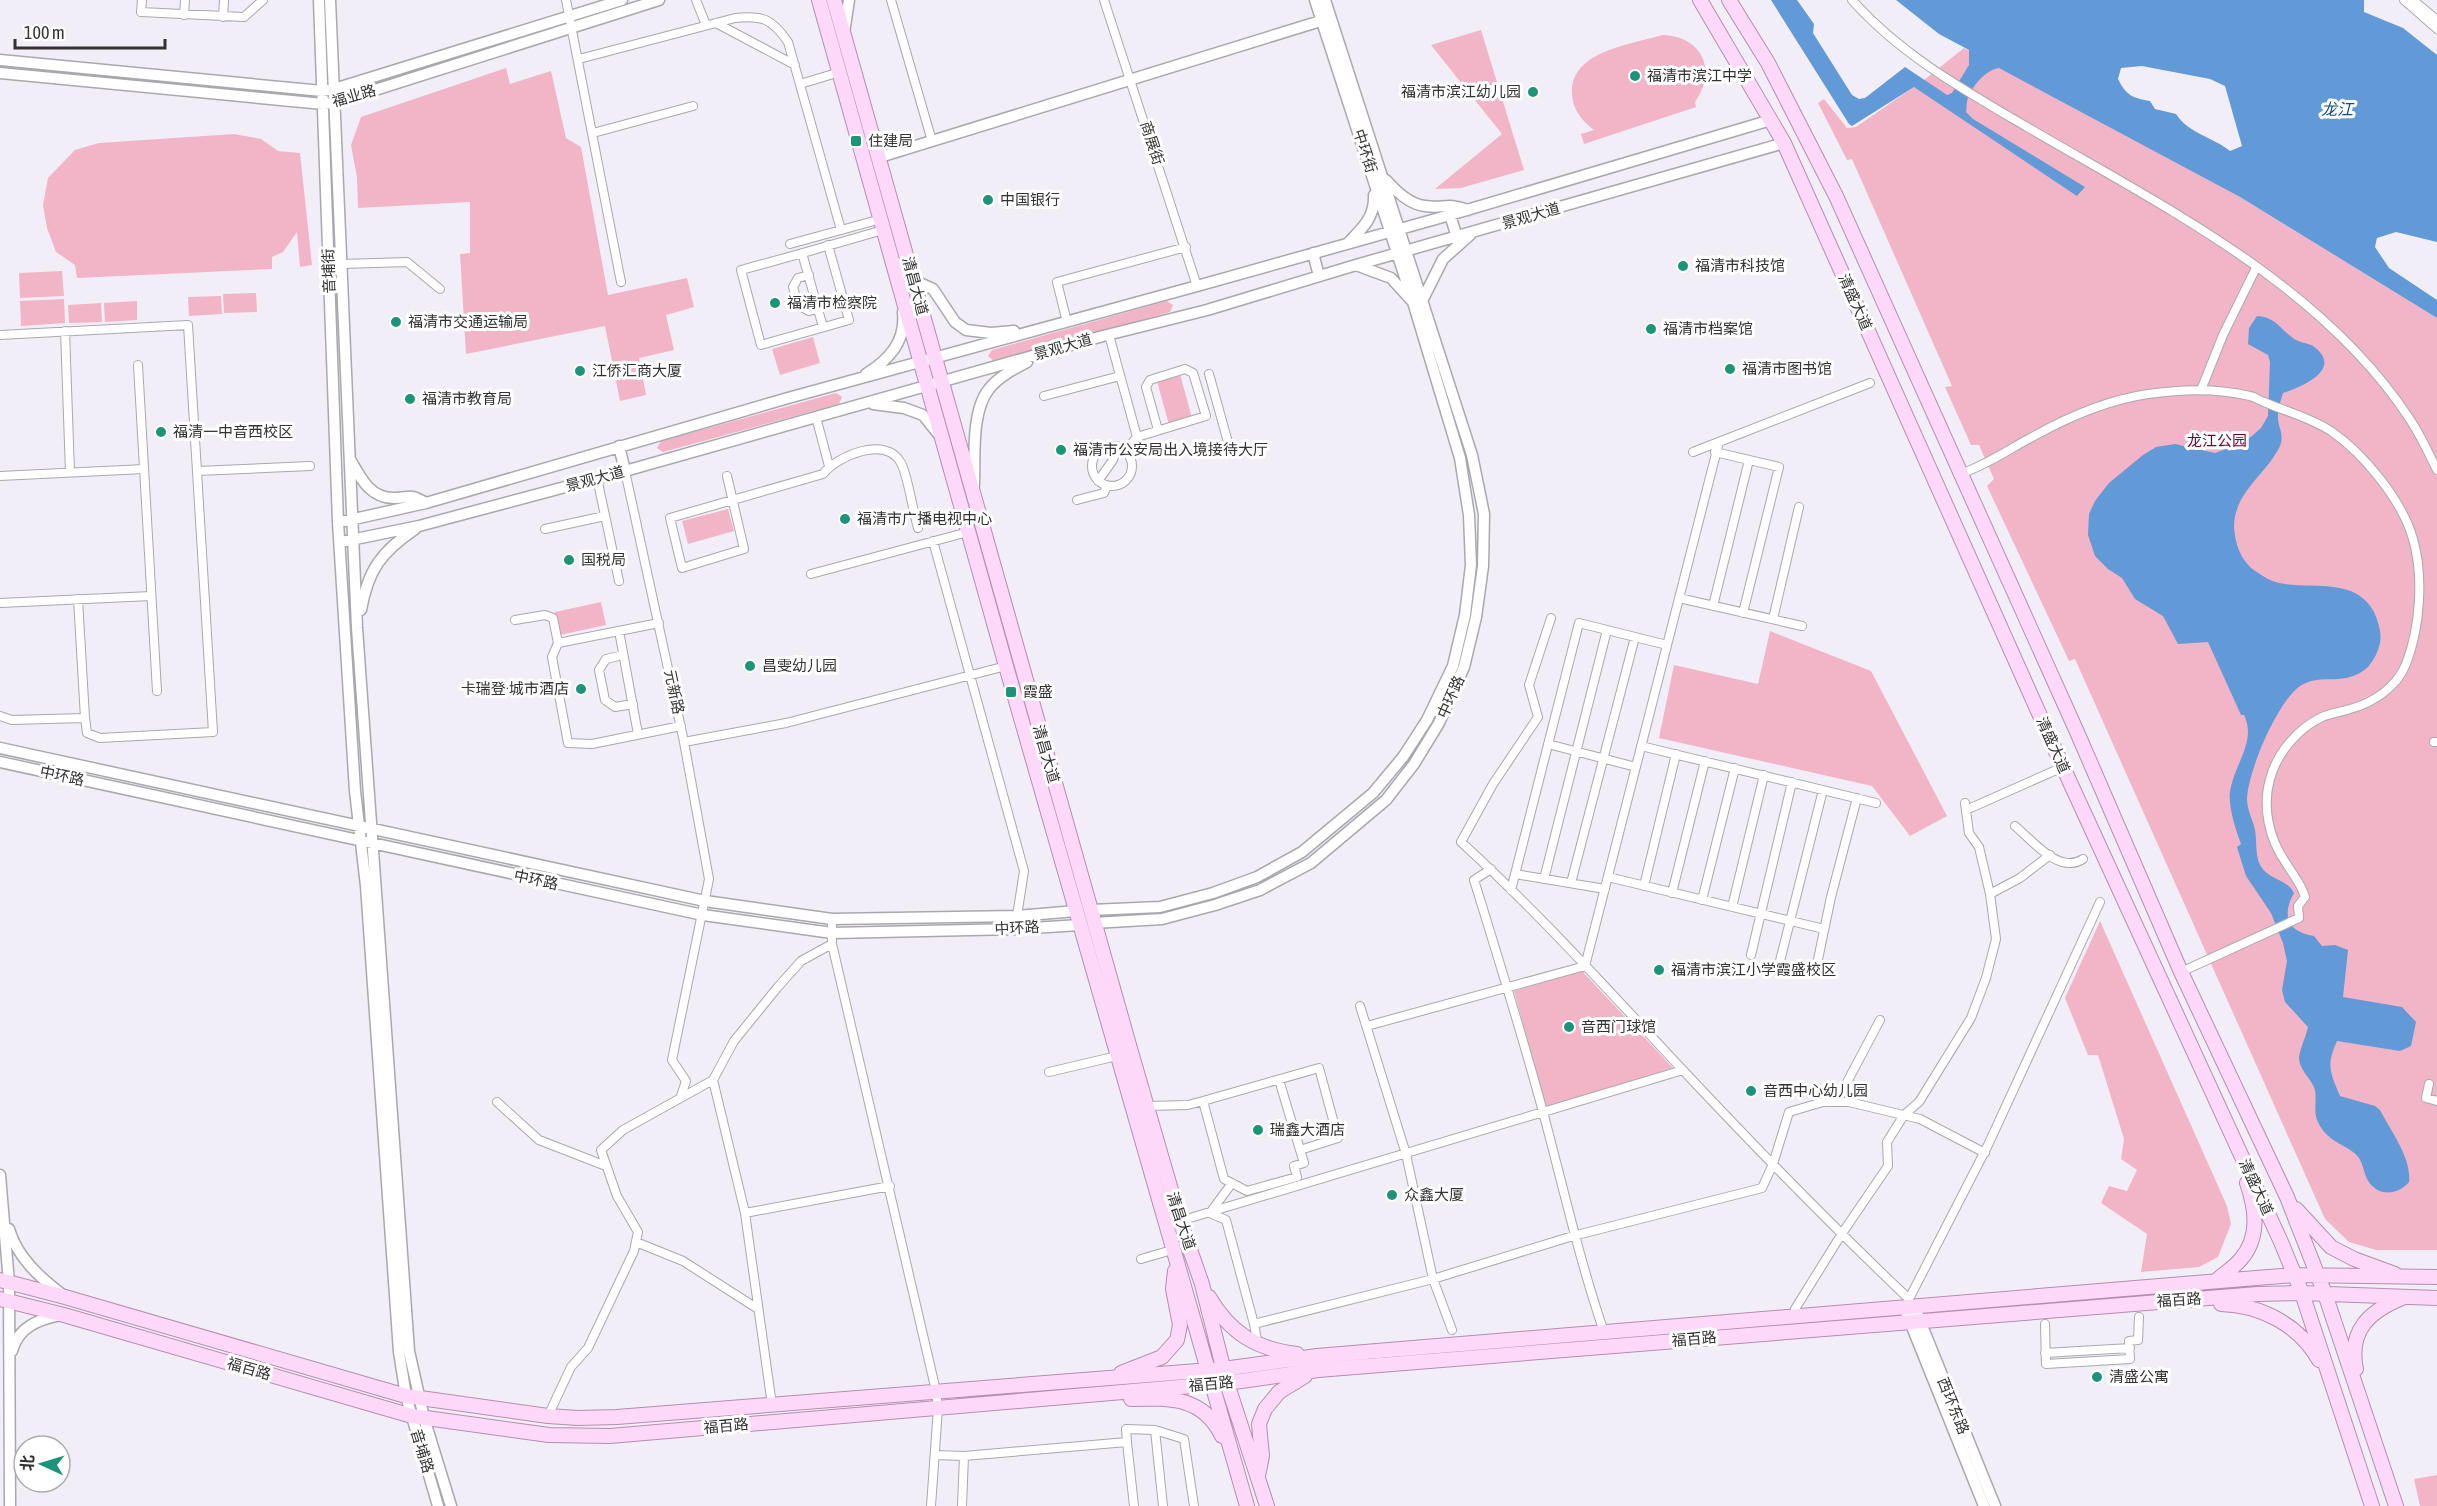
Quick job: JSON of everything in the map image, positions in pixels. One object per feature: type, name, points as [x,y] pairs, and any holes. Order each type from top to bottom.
[{"type":"main road","name":"清昌大道","points":[[818,0],[840,72],[879,225],[907,283]]},
{"type":"main road","name":"清昌大道","points":[[834,0],[880,157],[907,283],[928,360],[974,495],[1085,917],[1117,1056],[1247,1506]]},
{"type":"main road","name":"清盛大道","points":[[1700,0],[1784,142],[2063,767],[2295,1275],[2372,1506]]},
{"type":"main road","name":"清盛大道","points":[[1729,0],[1768,63],[1836,196],[2077,732],[2181,972],[2287,1197],[2325,1294],[2396,1506]]},
{"type":"main road","name":"清昌大道","points":[[935,384],[949,459],[1005,666],[1147,1106],[1180,1221],[1202,1284],[1227,1383],[1267,1506]]},
{"type":"main road","points":[[2216,1281],[2242,1259],[2251,1245],[2256,1230],[2251,1194],[2234,1141]]},
{"type":"main road","points":[[2287,1197],[2316,1233],[2331,1247],[2354,1259],[2398,1275],[2418,1277]]},
{"type":"main road","points":[[1109,1377],[1162,1357],[1169,1352],[1177,1340],[1180,1324],[1173,1289],[1174,1257]]},
{"type":"main road","name":"福百路","points":[[5,1281],[412,1397],[548,1416],[617,1418],[1223,1369],[1317,1356],[2216,1281],[2295,1275],[2437,1277]]},
{"type":"main road","points":[[1202,1284],[1224,1321],[1254,1342],[1274,1351],[1317,1356]]},
{"type":"main road","name":"福百路","points":[[5,1300],[418,1417],[549,1435],[610,1436],[1227,1383],[1318,1371],[2166,1301],[2301,1293],[2437,1298]]},
{"type":"main road","points":[[2364,1406],[2355,1364],[2356,1342],[2360,1329],[2367,1317],[2375,1310],[2407,1296]]},
{"type":"main road","points":[[2166,1301],[2191,1305],[2238,1305],[2269,1314],[2303,1339],[2317,1356],[2330,1378]]},
{"type":"main road","points":[[1258,1478],[1262,1456],[1259,1424],[1265,1409],[1288,1386],[1318,1371]]},
{"type":"main road","points":[[1106,1393],[1125,1399],[1168,1398],[1187,1402],[1206,1414],[1218,1427],[1232,1454]]},
{"type":"street","points":[[142,0],[141,12],[223,17],[244,17],[263,0]]},
{"type":"street","points":[[184,15],[185,0]]},
{"type":"street","points":[[223,17],[224,0]]},
{"type":"street","name":"音埔街","points":[[319,0],[328,90],[334,103],[357,628]]},
{"type":"street","name":"音埔街","points":[[330,0],[328,90],[323,104],[338,522],[399,1352],[412,1397]]},
{"type":"street","points":[[566,0],[621,282]]},
{"type":"street","name":"福业路","points":[[0,73],[323,104],[334,103],[571,23],[622,0]]},
{"type":"street","name":"福业路","points":[[0,60],[328,90],[659,0]]},
{"type":"street","points":[[696,0],[706,25]]},
{"type":"street","points":[[844,33],[849,0]]},
{"type":"street","points":[[891,0],[932,141]]},
{"type":"street","name":"商展街","points":[[1104,0],[1186,246],[1197,286]]},
{"type":"street","name":"中环街","points":[[1315,0],[1327,19],[1418,300]]},
{"type":"street","name":"中环街","points":[[1326,0],[1327,19]]},
{"type":"street","points":[[1852,0],[1905,50],[1955,84],[2206,232],[2326,322],[2376,373],[2410,418],[2437,470]]},
{"type":"street","points":[[2404,0],[2437,29]]},
{"type":"street","points":[[2413,0],[2437,20]]},
{"type":"street","points":[[579,59],[706,25],[755,16],[777,26],[788,42],[841,230]]},
{"type":"street","points":[[880,157],[1327,19]]},
{"type":"street","points":[[716,23],[795,65]]},
{"type":"street","points":[[800,84],[840,72]]},
{"type":"street","points":[[593,133],[693,106]]},
{"type":"street","name":"景观大道","points":[[338,522],[426,503],[619,446],[1468,210],[1771,120]]},
{"type":"street","name":"景观大道","points":[[340,541],[419,526],[625,471],[1109,334],[1207,310],[1784,142]]},
{"type":"street","points":[[1378,178],[1409,201],[1425,206],[1453,204],[1468,210]]},
{"type":"street","points":[[1349,243],[1375,209],[1378,178]]},
{"type":"street","points":[[1450,215],[1457,237]]},
{"type":"street","points":[[790,244],[841,230],[879,225]]},
{"type":"street","points":[[828,245],[849,320],[761,345],[741,270],[828,245],[879,225]]},
{"type":"street","points":[[1356,265],[1391,278],[1418,300],[1443,259],[1473,232]]},
{"type":"street","points":[[1067,322],[1057,282],[1186,246]]},
{"type":"street","points":[[802,253],[823,327]]},
{"type":"street","points":[[1313,253],[1319,276]]},
{"type":"street","points":[[342,264],[407,262],[440,289]]},
{"type":"street","points":[[2201,390],[2223,335],[2256,268]]},
{"type":"street","points":[[808,275],[798,278],[793,287],[798,305],[808,310],[818,308]]},
{"type":"street","points":[[858,380],[892,355],[902,337],[907,283],[933,289],[955,322],[966,330],[991,333],[1035,330]]},
{"type":"street","name":"中环路","points":[[0,748],[705,901],[832,919],[1017,916],[1162,919],[1215,905],[1260,890],[1311,863],[1386,800],[1414,764],[1439,723],[1464,668],[1476,617],[1483,566],[1484,514],[1472,455],[1418,300]]},
{"type":"street","points":[[0,334],[189,325],[213,732],[100,738],[87,733],[78,599]]},
{"type":"street","points":[[65,331],[70,472]]},
{"type":"street","points":[[1109,334],[1137,437]]},
{"type":"street","points":[[974,495],[975,434],[980,405],[987,390],[1008,372],[1042,353]]},
{"type":"street","points":[[138,365],[157,691]]},
{"type":"street","points":[[1158,430],[1146,387],[1150,380],[1185,369],[1194,373],[1206,416]]},
{"type":"street","points":[[1209,374],[1231,453]]},
{"type":"street","points":[[1044,396],[1120,376]]},
{"type":"street","points":[[1693,452],[1870,383]]},
{"type":"street","points":[[1960,474],[2001,456],[2061,421],[2100,405],[2146,394],[2201,390],[2253,396],[2264,402],[2299,413],[2332,432],[2382,480],[2413,539],[2419,597],[2413,639],[2400,675],[2390,687],[2368,703],[2320,718],[2300,732],[2290,741],[2279,757],[2270,777],[2267,800],[2270,828],[2275,845],[2296,877],[2305,897],[2298,906],[2298,918],[2181,972]]},
{"type":"street","points":[[863,404],[891,406],[922,415],[939,435],[949,459]]},
{"type":"street","points":[[1098,481],[1121,448],[1137,437],[1220,412]]},
{"type":"street","points":[[816,417],[829,466]]},
{"type":"street","points":[[1586,966],[1719,442]]},
{"type":"street","points":[[619,446],[625,471]]},
{"type":"street","points":[[1103,448],[1121,448],[1132,465],[1130,477],[1120,486],[1107,486],[1098,481],[1092,472],[1094,458],[1103,448]]},
{"type":"street","points":[[727,476],[733,500],[744,549],[682,568],[670,518],[733,500],[823,474],[829,466],[863,449],[885,450],[900,462],[918,528]]},
{"type":"street","points":[[1715,452],[1779,467],[1743,613]]},
{"type":"street","points":[[348,456],[368,489],[393,499],[414,496],[426,503]]},
{"type":"street","points":[[1713,606],[1749,460]]},
{"type":"street","points":[[197,471],[310,466]]},
{"type":"street","points":[[0,476],[144,469]]},
{"type":"street","name":"元新路","points":[[625,471],[681,726],[709,879],[672,1060],[686,1081],[681,1096]]},
{"type":"street","points":[[597,478],[619,581]]},
{"type":"street","points":[[1077,500],[1104,493],[1107,486]]},
{"type":"street","points":[[1773,619],[1799,507]]},
{"type":"street","points":[[545,529],[605,516]]},
{"type":"street","points":[[412,1397],[357,628],[365,586],[373,568],[393,543],[419,526]]},
{"type":"street","points":[[812,574],[968,532]]},
{"type":"street","points":[[933,541],[1024,871],[1017,916]]},
{"type":"street","points":[[0,603],[151,596]]},
{"type":"street","points":[[1678,598],[1802,626]]},
{"type":"street","points":[[515,620],[545,615],[552,618],[558,643],[552,657],[568,743],[592,744],[681,726]]},
{"type":"street","points":[[1551,618],[1529,685],[1538,717],[1493,784],[1461,842],[1491,869],[1586,966],[1909,1305],[1984,1153],[2100,902]]},
{"type":"street","points":[[558,643],[659,623]]},
{"type":"street","points":[[1511,890],[1579,623],[1667,645]]},
{"type":"street","points":[[1544,879],[1607,630]]},
{"type":"street","points":[[619,631],[638,734]]},
{"type":"street","points":[[1571,883],[1635,637]]},
{"type":"street","points":[[623,655],[606,658],[599,670],[605,700],[615,707],[633,704]]},
{"type":"street","points":[[684,742],[786,723],[1005,666]]},
{"type":"street","points":[[0,716],[12,720],[85,718]]},
{"type":"street","points":[[1548,744],[1636,767]]},
{"type":"street","points":[[1641,746],[1876,802]]},
{"type":"street","points":[[1644,886],[1676,754]]},
{"type":"street","points":[[1672,892],[1706,761]]},
{"type":"street","name":"中环路","points":[[0,762],[703,915],[832,939],[1017,929],[1085,917]]},
{"type":"street","points":[[1795,1309],[1887,1166],[1887,1142],[1904,1115],[1919,1102],[1971,1017],[1979,998],[1996,939],[1990,894],[1979,847],[1969,834],[1965,806],[2063,767]]},
{"type":"street","points":[[1702,900],[1734,768]]},
{"type":"street","points":[[1732,907],[1764,775]]},
{"type":"street","points":[[1751,955],[1792,782]]},
{"type":"street","points":[[1780,961],[1823,790]]},
{"type":"street","points":[[1816,969],[1857,798]]},
{"type":"street","points":[[2015,826],[2050,855],[2066,864],[2076,863],[2083,859]]},
{"type":"street","points":[[1990,894],[2020,878],[2050,855]]},
{"type":"street","points":[[1491,869],[1474,880],[1508,987],[1543,1113],[1573,1236],[1604,1332]]},
{"type":"street","points":[[1515,874],[1605,889]]},
{"type":"street","points":[[1608,877],[1824,929]]},
{"type":"street","points":[[832,919],[832,939],[936,1391],[938,1408],[931,1506]]},
{"type":"street","points":[[548,1416],[571,1367],[588,1348],[634,1251],[638,1232],[617,1196],[600,1150],[623,1130],[713,1080],[734,1041],[777,988],[801,960],[832,939]]},
{"type":"street","points":[[1366,1026],[1586,966]]},
{"type":"street","points":[[1360,1006],[1406,1154],[1433,1279],[1452,1329]]},
{"type":"street","points":[[1837,1101],[1880,1020]]},
{"type":"street","points":[[1049,1072],[1117,1056]]},
{"type":"street","points":[[1147,1106],[1188,1105],[1319,1068],[1338,1138],[1300,1150]]},
{"type":"street","points":[[1180,1221],[1683,1070]]},
{"type":"street","points":[[713,1080],[745,1214],[772,1405]]},
{"type":"street","points":[[1203,1101],[1224,1179],[1247,1191],[1297,1177],[1293,1166],[1304,1163],[1279,1080]]},
{"type":"street","points":[[2428,1084],[2426,1098],[2437,1101]]},
{"type":"street","points":[[1254,1324],[1433,1279],[1573,1236],[1762,1188],[1773,1164],[1789,1112],[1823,1102],[1837,1101],[1920,1119],[1984,1153]]},
{"type":"street","points":[[497,1102],[539,1140],[606,1166]]},
{"type":"street","points":[[0,1175],[4,1209],[5,1300],[10,1360],[10,1506]]},
{"type":"street","points":[[1210,1213],[1232,1183]]},
{"type":"street","points":[[745,1214],[890,1186]]},
{"type":"street","points":[[4,1209],[12,1238],[20,1253],[49,1284],[65,1297]]},
{"type":"street","points":[[1210,1213],[1226,1220],[1254,1324],[1257,1340],[1254,1342]]},
{"type":"street","points":[[636,1242],[683,1261],[758,1309]]},
{"type":"street","points":[[1141,1259],[1174,1257]]},
{"type":"street","name":"西环东路","points":[[1909,1305],[1983,1506]]},
{"type":"street","points":[[10,1360],[14,1342],[22,1331],[34,1322],[64,1315]]},
{"type":"street","points":[[2045,1324],[2046,1364],[2130,1359],[2129,1341],[2138,1340],[2139,1317]]},
{"type":"street","name":"西环东路","points":[[1914,1321],[1995,1506]]},
{"type":"street","name":"音埔路","points":[[412,1397],[451,1506]]},
{"type":"street","name":"音埔路","points":[[418,1417],[438,1506]]},
{"type":"street","points":[[1134,1506],[1126,1429],[1155,1430],[1184,1439],[1194,1506]]},
{"type":"street","points":[[1155,1430],[1163,1506]]},
{"type":"street","points":[[935,1455],[964,1456],[1127,1442]]},
{"type":"street","points":[[962,1506],[964,1456]]},
{"type":"green space","points":[[1481,30],[1524,170],[1461,188],[1435,189],[1502,134],[1431,45]]},
{"type":"green space","points":[[1662,35],[1687,41],[1702,57],[1705,78],[1702,90],[1695,102],[1696,107],[1584,144],[1581,134],[1594,130],[1579,115],[1574,106],[1572,95],[1574,80],[1580,68],[1604,52]]},
{"type":"green space","name":"龙江公园","points":[[1964,48],[2240,197],[2437,318],[2437,1250],[2376,1250],[2349,1242],[2325,1219],[2075,659],[2069,661],[1987,486],[1994,479],[1979,445],[1971,445],[1945,387],[1952,386],[1852,159],[1847,160],[1818,103],[1824,99],[1847,128],[1856,127],[1924,80]]},
{"type":"green space","points":[[506,68],[510,84],[551,71],[566,138],[581,147],[608,295],[687,278],[694,307],[666,315],[674,350],[639,358],[646,395],[620,401],[605,326],[466,354],[460,254],[470,253],[470,202],[358,208],[357,177],[351,145],[361,117]]},
{"type":"green space","points":[[234,134],[261,139],[278,151],[300,153],[312,265],[300,267],[297,232],[283,252],[272,257],[272,269],[77,278],[75,265],[56,252],[47,228],[43,205],[48,178],[75,150],[99,143]]},
{"type":"green space","points":[[62,271],[64,296],[20,298],[19,273]]},
{"type":"green space","points":[[256,293],[257,312],[224,313],[223,294]]},
{"type":"green space","points":[[221,296],[222,314],[189,316],[188,297]]},
{"type":"green space","points":[[64,299],[65,323],[21,326],[20,301]]},
{"type":"green space","points":[[137,301],[137,320],[105,322],[104,303]]},
{"type":"green space","points":[[1167,301],[1173,305],[1170,312],[994,361],[988,356],[992,350]]},
{"type":"green space","points":[[101,303],[102,322],[69,323],[68,305]]},
{"type":"green space","points":[[813,337],[820,363],[780,375],[772,349]]},
{"type":"green space","points":[[1180,374],[1192,418],[1169,425],[1157,381]]},
{"type":"green space","points":[[836,393],[842,397],[839,404],[663,452],[657,448],[661,441]]},
{"type":"green space","points":[[728,509],[734,531],[688,544],[682,521]]},
{"type":"green space","points":[[601,602],[606,625],[560,635],[555,612]]},
{"type":"green space","points":[[1770,631],[1871,671],[1947,816],[1910,836],[1872,786],[1659,738],[1674,665],[1758,684]]},
{"type":"green space","points":[[2100,921],[2227,1206],[2231,1224],[2218,1257],[2199,1267],[2141,1272],[2147,1234],[2101,1203],[2109,1186],[2127,1191],[2137,1170],[2121,1159],[2124,1139],[2098,1055],[2088,1055],[2065,998]]},
{"type":"green space","points":[[1582,971],[1673,1068],[1546,1107],[1514,991]]},
{"type":"green space","points":[[2437,1475],[2437,1506],[2420,1506],[2414,1479]]},
{"type":"water","name":"龙江","points":[[1771,0],[1797,0],[1814,24],[1813,33],[1852,95],[1859,99],[1865,98],[1905,67],[1947,95],[1952,93],[1969,65],[1969,50],[1939,34],[1896,0],[2364,0],[2364,12],[2403,28],[2437,55],[2437,242],[2396,232],[2377,238],[2375,247],[2389,268],[2437,300],[2437,318],[2240,197],[1999,68],[1989,72],[1975,86],[1968,97],[1966,112],[1973,119],[2085,187],[2077,196],[1914,87],[1852,126]],"holes":[[[2142,66],[2210,79],[2225,86],[2242,146],[2230,151],[2194,131],[2176,114],[2155,109],[2150,101],[2130,95],[2118,79],[2121,68]]]},
{"type":"water","points":[[2257,316],[2269,319],[2296,340],[2313,346],[2322,354],[2324,362],[2317,376],[2283,393],[2278,412],[2282,438],[2280,446],[2239,504],[2234,527],[2237,546],[2250,567],[2276,582],[2331,587],[2356,593],[2374,612],[2380,639],[2374,659],[2359,673],[2342,679],[2308,682],[2291,694],[2273,721],[2258,755],[2252,772],[2247,803],[2255,830],[2260,865],[2268,874],[2291,888],[2294,893],[2288,909],[2289,922],[2298,931],[2314,936],[2322,946],[2335,945],[2348,950],[2343,997],[2402,1007],[2416,1022],[2411,1046],[2400,1051],[2337,1041],[2330,1063],[2340,1096],[2375,1106],[2380,1110],[2404,1154],[2409,1182],[2393,1192],[2382,1192],[2371,1185],[2359,1158],[2333,1140],[2322,1129],[2315,1110],[2315,1090],[2301,1067],[2299,1058],[2308,1027],[2285,1002],[2282,990],[2287,961],[2283,943],[2271,913],[2246,876],[2237,847],[2241,844],[2231,811],[2232,782],[2248,734],[2244,715],[2241,715],[2208,642],[2178,644],[2163,616],[2135,599],[2122,578],[2108,569],[2095,556],[2088,535],[2089,514],[2095,501],[2109,483],[2143,455],[2156,447],[2175,444],[2215,453],[2240,444],[2261,428],[2268,416],[2270,362],[2268,355],[2248,344],[2249,328]]},
{"type":"place","name":"福清市滨江中学","points":[[1635,76]]},
{"type":"place","name":"福清市滨江幼儿园","points":[[1533,92]]},
{"type":"place","name":"住建局","points":[[856,141]]},
{"type":"place","name":"中国银行","points":[[988,200]]},
{"type":"place","name":"福清市科技馆","points":[[1683,266]]},
{"type":"place","name":"福清市检察院","points":[[775,303]]},
{"type":"place","name":"福清市交通运输局","points":[[396,322]]},
{"type":"place","name":"福清市档案馆","points":[[1651,329]]},
{"type":"place","name":"福清市图书馆","points":[[1730,369]]},
{"type":"place","name":"江侨汇商大厦","points":[[580,371]]},
{"type":"place","name":"福清市教育局","points":[[410,399]]},
{"type":"place","name":"福清一中音西校区","points":[[161,432]]},
{"type":"place","name":"福清市公安局出入境接待大厅","points":[[1061,450]]},
{"type":"place","name":"福清市广播电视中心","points":[[845,519]]},
{"type":"place","name":"国税局","points":[[569,560]]},
{"type":"place","name":"昌雯幼儿园","points":[[750,666]]},
{"type":"place","name":"卡瑞登·城市酒店","points":[[581,689]]},
{"type":"place","name":"霞盛","points":[[1011,692]]},
{"type":"place","name":"福清市滨江小学霞盛校区","points":[[1659,970]]},
{"type":"place","name":"音西门球馆","points":[[1569,1027]]},
{"type":"place","name":"音西中心幼儿园","points":[[1751,1091]]},
{"type":"place","name":"瑞鑫大酒店","points":[[1258,1130]]},
{"type":"place","name":"众鑫大厦","points":[[1392,1195]]},
{"type":"place","name":"清盛公寓","points":[[2097,1377]]}]
